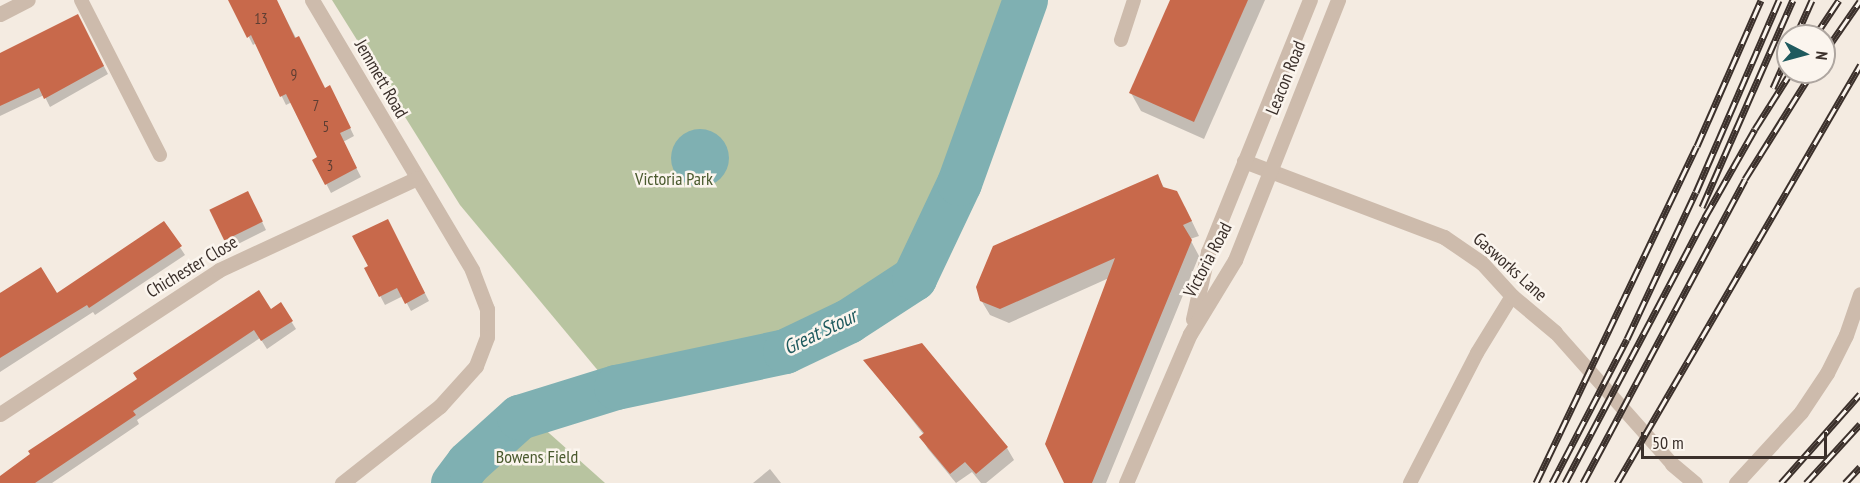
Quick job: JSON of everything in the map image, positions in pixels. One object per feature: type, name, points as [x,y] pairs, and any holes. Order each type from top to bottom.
[{"type":"street","points":[[0,14],[28,0]]},
{"type":"street","name":"Jemmett Road","points":[[312,0],[417,178]]},
{"type":"street","name":"Leacon Road","points":[[1244,161],[1310,0]]},
{"type":"street","name":"Leacon Road","points":[[1270,169],[1338,0]]},
{"type":"street","name":"Gasworks Lane","points":[[1244,161],[1444,237],[1482,263],[1512,296],[1555,332]]},
{"type":"street","name":"Victoria Road","points":[[1190,334],[1208,252],[1244,161]]},
{"type":"street","name":"Victoria Road","points":[[1126,483],[1190,334],[1235,260],[1270,169]]},
{"type":"street","points":[[342,483],[440,406],[476,366],[487,337],[487,309],[472,270],[417,178]]},
{"type":"street","name":"Chichester Close","points":[[0,414],[219,270],[417,178]]},
{"type":"street","points":[[1736,483],[1801,412],[1827,374],[1846,335],[1860,294]]},
{"type":"street","name":"Gasworks Lane","points":[[1672,464],[1695,483]]},
{"type":"lane","points":[[81,0],[160,155]]},
{"type":"lane","points":[[1121,40],[1134,0]]},
{"type":"lane","points":[[1410,483],[1477,353],[1512,296]]},
{"type":"lane","name":"Gasworks Lane","points":[[1555,332],[1672,464]]},
{"type":"green space","name":"Victoria Park","points":[[332,0],[1011,0],[986,73],[924,233],[907,266],[889,284],[841,311],[779,340],[605,379],[460,205]]},
{"type":"green space","name":"Bowens Field","points":[[540,425],[605,483],[440,483]]},
{"type":"water","points":[[700,129],[711,131],[724,142],[729,158],[727,169],[716,182],[700,187],[689,185],[676,174],[671,158],[673,147],[684,134]]},
{"type":"building","points":[[228,0],[277,0],[295,38],[299,36],[325,88],[330,85],[351,128],[340,133],[357,168],[325,185],[312,160],[317,157],[286,94],[280,97],[251,35],[247,38]]},
{"type":"building","points":[[1170,0],[1248,0],[1194,122],[1129,93]]},
{"type":"building","points":[[78,14],[104,66],[44,99],[39,88],[0,106],[0,53]]},
{"type":"building","points":[[1158,174],[1163,187],[1177,191],[1192,221],[1183,225],[1192,240],[1092,483],[1064,483],[1045,444],[1115,258],[1000,309],[980,301],[976,287],[993,246]]},
{"type":"building","points":[[248,191],[263,222],[224,240],[209,210]]},
{"type":"building","points":[[388,219],[425,293],[405,304],[397,288],[379,297],[364,268],[368,266],[352,236]]},
{"type":"building","points":[[164,221],[182,246],[89,308],[87,305],[0,358],[0,293],[41,267],[57,293]]},
{"type":"building","points":[[259,290],[271,309],[281,302],[293,321],[261,341],[254,330],[133,411],[136,415],[35,483],[0,483],[0,476],[30,454],[28,451],[137,379],[133,373]]},
{"type":"building","points":[[922,343],[1008,447],[976,474],[965,462],[950,474],[919,437],[924,433],[863,360]]},
{"type":"waterway","name":"Great Stour","points":[[453,483],[468,463],[519,417],[616,387],[785,351],[848,321],[914,278],[959,183],[1025,0]]},
{"type":"railway","points":[[1536,483],[1697,146],[1761,0]]},
{"type":"railway","points":[[1552,483],[1627,339],[1696,192],[1779,0]]},
{"type":"railway","points":[[1702,207],[1793,0]]},
{"type":"railway","points":[[1801,24],[1812,0]]},
{"type":"railway","points":[[1823,24],[1839,0]]},
{"type":"railway","points":[[1836,36],[1860,1]]},
{"type":"railway","points":[[1617,483],[1860,65]]},
{"type":"railway","points":[[1773,88],[1776,81]]},
{"type":"railway","points":[[1565,483],[1705,217],[1783,84]]},
{"type":"railway","points":[[1583,483],[1745,179],[1804,84]]},
{"type":"railway","points":[[1781,483],[1860,394]]},
{"type":"railway","points":[[1806,483],[1860,424]]},
{"type":"railway","points":[[1845,483],[1860,467]]}]
